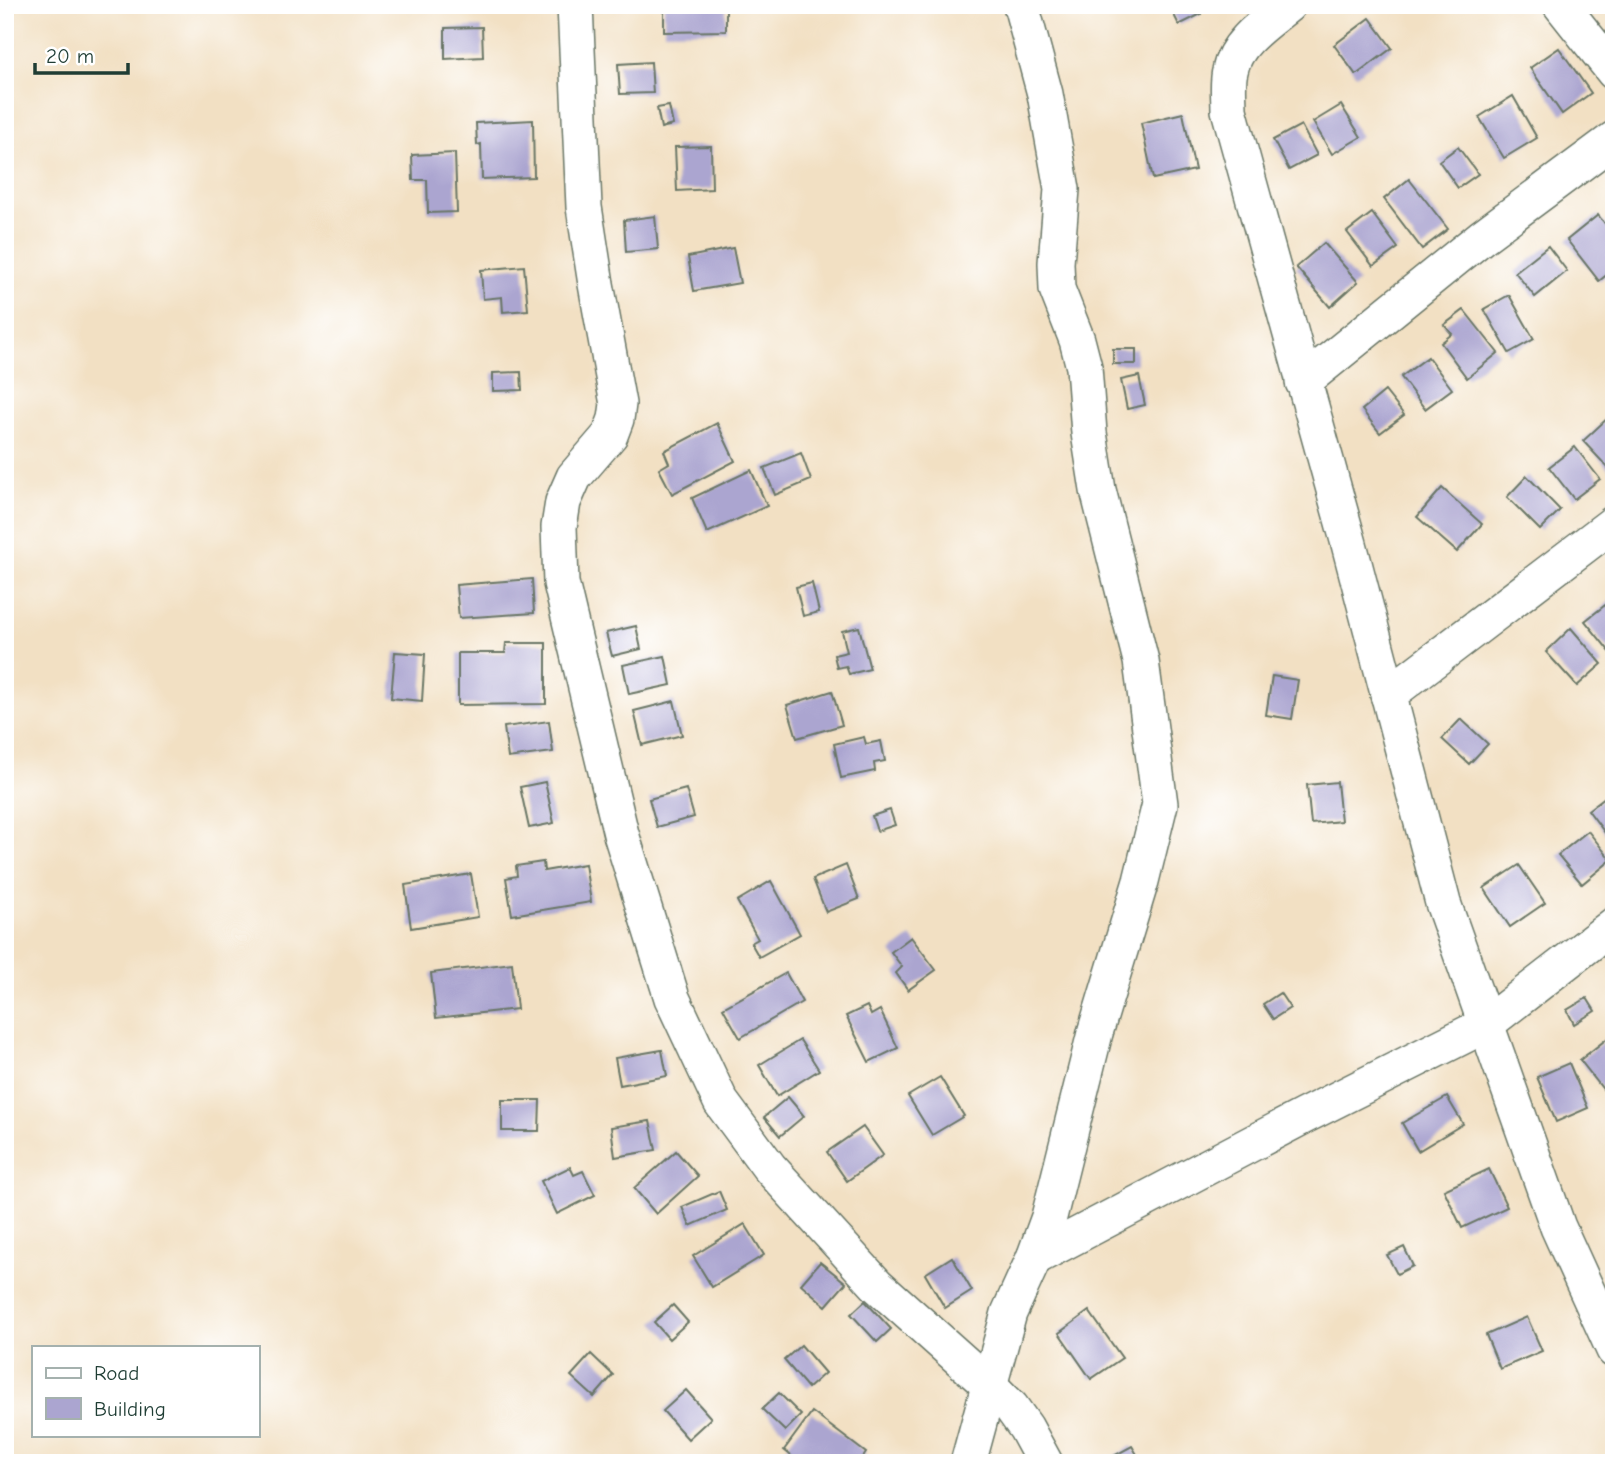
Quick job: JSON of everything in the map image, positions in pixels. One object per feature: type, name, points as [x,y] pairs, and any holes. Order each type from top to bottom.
[{"type":"street","points":[[576,5],[584,207],[618,404],[610,435],[574,477],[563,502],[559,527],[561,583],[621,834],[672,998],[721,1102],[769,1167],[877,1285],[1011,1407],[1045,1463]]},
{"type":"street","points":[[968,1463],[1009,1313],[1049,1217],[1095,1033],[1141,881],[1160,804],[1141,661],[1098,490],[1089,433],[1084,367],[1077,340],[1057,289],[1056,263],[1062,189],[1045,94],[1021,5]]},
{"type":"street","points":[[1289,5],[1255,32],[1230,68],[1229,110],[1349,544],[1443,903],[1558,1227],[1614,1350]]},
{"type":"street","points":[[1561,5],[1614,72]]},
{"type":"street","points":[[1303,382],[1482,237],[1614,139]]},
{"type":"street","points":[[1388,695],[1614,523]]},
{"type":"street","points":[[1034,1258],[1304,1116],[1485,1025],[1614,926]]},
{"type":"building","points":[[664,5],[726,5],[726,31],[664,32]]},
{"type":"building","points":[[1169,5],[1196,5],[1201,14],[1179,25]]},
{"type":"building","points":[[1370,18],[1392,48],[1356,75],[1334,45]]},
{"type":"building","points":[[482,27],[483,57],[445,59],[445,28]]},
{"type":"building","points":[[1559,48],[1591,93],[1562,114],[1530,68]]},
{"type":"building","points":[[651,62],[653,93],[620,94],[618,64]]},
{"type":"building","points":[[1513,96],[1537,138],[1504,158],[1479,117]]},
{"type":"building","points":[[1341,105],[1361,137],[1332,154],[1313,122]]},
{"type":"building","points":[[669,106],[673,125],[661,128],[657,108]]},
{"type":"building","points":[[1183,113],[1195,170],[1153,179],[1141,123]]},
{"type":"building","points":[[533,120],[534,177],[482,179],[481,144],[477,145],[476,123]]},
{"type":"building","points":[[1301,125],[1317,155],[1289,170],[1273,140]]},
{"type":"building","points":[[711,146],[712,189],[677,191],[675,147]]},
{"type":"building","points":[[1458,147],[1478,174],[1458,188],[1439,161]]},
{"type":"building","points":[[455,153],[457,212],[428,213],[427,180],[413,180],[412,155]]},
{"type":"building","points":[[1409,179],[1448,229],[1422,249],[1384,199]]},
{"type":"building","points":[[1372,213],[1398,248],[1373,266],[1347,232]]},
{"type":"building","points":[[1598,215],[1614,235],[1614,269],[1599,281],[1567,240]]},
{"type":"building","points":[[655,216],[658,249],[626,252],[624,220]]},
{"type":"building","points":[[1324,243],[1358,282],[1330,307],[1296,267]]},
{"type":"building","points":[[1548,246],[1567,271],[1535,297],[1515,272]]},
{"type":"building","points":[[733,248],[740,283],[694,291],[688,257]]},
{"type":"building","points":[[524,266],[528,310],[503,312],[502,297],[483,299],[481,270]]},
{"type":"building","points":[[1509,295],[1534,339],[1509,353],[1484,309]]},
{"type":"building","points":[[1464,310],[1498,353],[1467,378],[1441,343],[1452,334],[1444,325]]},
{"type":"building","points":[[1113,349],[1136,349],[1136,364],[1113,364]]},
{"type":"building","points":[[1428,357],[1452,389],[1425,409],[1401,377]]},
{"type":"building","points":[[521,372],[522,390],[493,391],[493,373]]},
{"type":"building","points":[[1139,376],[1145,405],[1127,409],[1121,380]]},
{"type":"building","points":[[1385,391],[1404,415],[1380,433],[1362,410]]},
{"type":"building","points":[[1610,416],[1614,421],[1614,467],[1610,470],[1583,441]]},
{"type":"building","points":[[717,423],[735,461],[672,494],[659,469],[669,463],[664,451]]},
{"type":"building","points":[[1575,447],[1600,479],[1574,499],[1549,467]]},
{"type":"building","points":[[801,453],[811,480],[775,495],[764,468]]},
{"type":"building","points":[[751,470],[767,506],[707,533],[692,498]]},
{"type":"building","points":[[1527,476],[1560,510],[1540,530],[1507,497]]},
{"type":"building","points":[[1442,488],[1482,524],[1457,552],[1417,517]]},
{"type":"building","points":[[532,579],[534,613],[459,618],[456,585]]},
{"type":"building","points":[[812,583],[819,612],[803,616],[796,587]]},
{"type":"building","points":[[1614,598],[1614,657],[1585,621]]},
{"type":"building","points":[[636,626],[641,649],[612,656],[606,633]]},
{"type":"building","points":[[859,627],[870,669],[849,674],[846,666],[837,668],[834,655],[847,652],[842,631]]},
{"type":"building","points":[[1571,628],[1602,664],[1577,686],[1546,652]]},
{"type":"building","points":[[506,643],[546,643],[546,704],[458,705],[458,653],[505,653]]},
{"type":"building","points":[[395,652],[425,654],[422,701],[391,698]]},
{"type":"building","points":[[665,656],[671,685],[629,694],[623,665]]},
{"type":"building","points":[[1272,676],[1298,680],[1292,719],[1266,715]]},
{"type":"building","points":[[832,691],[842,725],[797,738],[787,705]]},
{"type":"building","points":[[674,701],[682,735],[642,745],[634,711]]},
{"type":"building","points":[[1461,719],[1488,744],[1469,764],[1442,739]]},
{"type":"building","points":[[549,721],[553,752],[508,758],[504,727]]},
{"type":"building","points":[[864,737],[866,744],[881,741],[885,761],[874,763],[875,771],[841,778],[834,744]]},
{"type":"building","points":[[545,782],[554,823],[529,828],[520,787]]},
{"type":"building","points":[[1337,782],[1341,821],[1311,824],[1307,785]]},
{"type":"building","points":[[686,789],[694,817],[657,827],[649,799]]},
{"type":"building","points":[[1614,790],[1614,845],[1588,810]]},
{"type":"building","points":[[890,810],[895,825],[877,831],[872,816]]},
{"type":"building","points":[[1588,831],[1611,860],[1582,884],[1558,855]]},
{"type":"building","points":[[543,862],[544,871],[585,864],[591,902],[512,915],[506,878],[517,876],[516,866]]},
{"type":"building","points":[[846,865],[859,899],[826,912],[813,879]]},
{"type":"building","points":[[1519,865],[1545,903],[1510,927],[1484,888]]},
{"type":"building","points":[[471,874],[478,917],[411,928],[405,885]]},
{"type":"building","points":[[771,881],[800,934],[759,957],[751,943],[758,939],[737,901]]},
{"type":"building","points":[[911,937],[936,970],[908,990],[896,973],[902,967],[891,952]]},
{"type":"building","points":[[512,963],[517,1009],[436,1018],[431,973]]},
{"type":"building","points":[[786,973],[802,1002],[740,1038],[723,1008]]},
{"type":"building","points":[[1280,993],[1290,1008],[1273,1019],[1263,1004]]},
{"type":"building","points":[[1587,998],[1595,1011],[1574,1024],[1567,1010]]},
{"type":"building","points":[[867,1006],[871,1015],[880,1010],[898,1048],[869,1062],[846,1016]]},
{"type":"building","points":[[1608,1038],[1614,1045],[1614,1087],[1606,1093],[1580,1060]]},
{"type":"building","points":[[800,1040],[819,1070],[777,1096],[759,1065]]},
{"type":"building","points":[[662,1050],[667,1076],[620,1085],[615,1058]]},
{"type":"building","points":[[1569,1063],[1588,1108],[1556,1122],[1537,1077]]},
{"type":"building","points":[[940,1077],[964,1116],[932,1135],[908,1096]]},
{"type":"building","points":[[788,1097],[804,1116],[780,1136],[764,1117]]},
{"type":"building","points":[[1447,1097],[1463,1124],[1418,1151],[1402,1123]]},
{"type":"building","points":[[502,1100],[540,1100],[539,1131],[502,1131]]},
{"type":"building","points":[[650,1121],[656,1150],[615,1157],[611,1127]]},
{"type":"building","points":[[863,1127],[883,1155],[847,1181],[827,1152]]},
{"type":"building","points":[[676,1151],[698,1176],[656,1214],[634,1188]]},
{"type":"building","points":[[570,1167],[574,1175],[583,1171],[595,1195],[557,1214],[541,1181]]},
{"type":"building","points":[[1489,1169],[1507,1207],[1462,1228],[1444,1190]]},
{"type":"building","points":[[719,1191],[727,1210],[690,1226],[682,1207]]},
{"type":"building","points":[[745,1224],[764,1255],[712,1287],[693,1256]]},
{"type":"building","points":[[1404,1247],[1413,1266],[1397,1274],[1387,1255]]},
{"type":"building","points":[[952,1257],[972,1291],[945,1308],[925,1274]]},
{"type":"building","points":[[820,1262],[846,1283],[826,1306],[801,1284]]},
{"type":"building","points":[[865,1301],[891,1329],[877,1342],[851,1314]]},
{"type":"building","points":[[673,1305],[688,1322],[669,1339],[654,1322]]},
{"type":"building","points":[[1089,1311],[1122,1358],[1091,1379],[1059,1333]]},
{"type":"building","points":[[1527,1317],[1542,1351],[1500,1369],[1486,1335]]},
{"type":"building","points":[[801,1345],[825,1373],[808,1388],[784,1360]]},
{"type":"building","points":[[591,1354],[613,1375],[594,1397],[571,1376]]},
{"type":"building","points":[[686,1390],[711,1418],[688,1439],[663,1411]]},
{"type":"building","points":[[779,1393],[801,1415],[785,1431],[762,1409]]},
{"type":"building","points":[[812,1412],[866,1453],[859,1463],[800,1463],[784,1450]]},
{"type":"building","points":[[1132,1446],[1142,1463],[1101,1463]]}]
